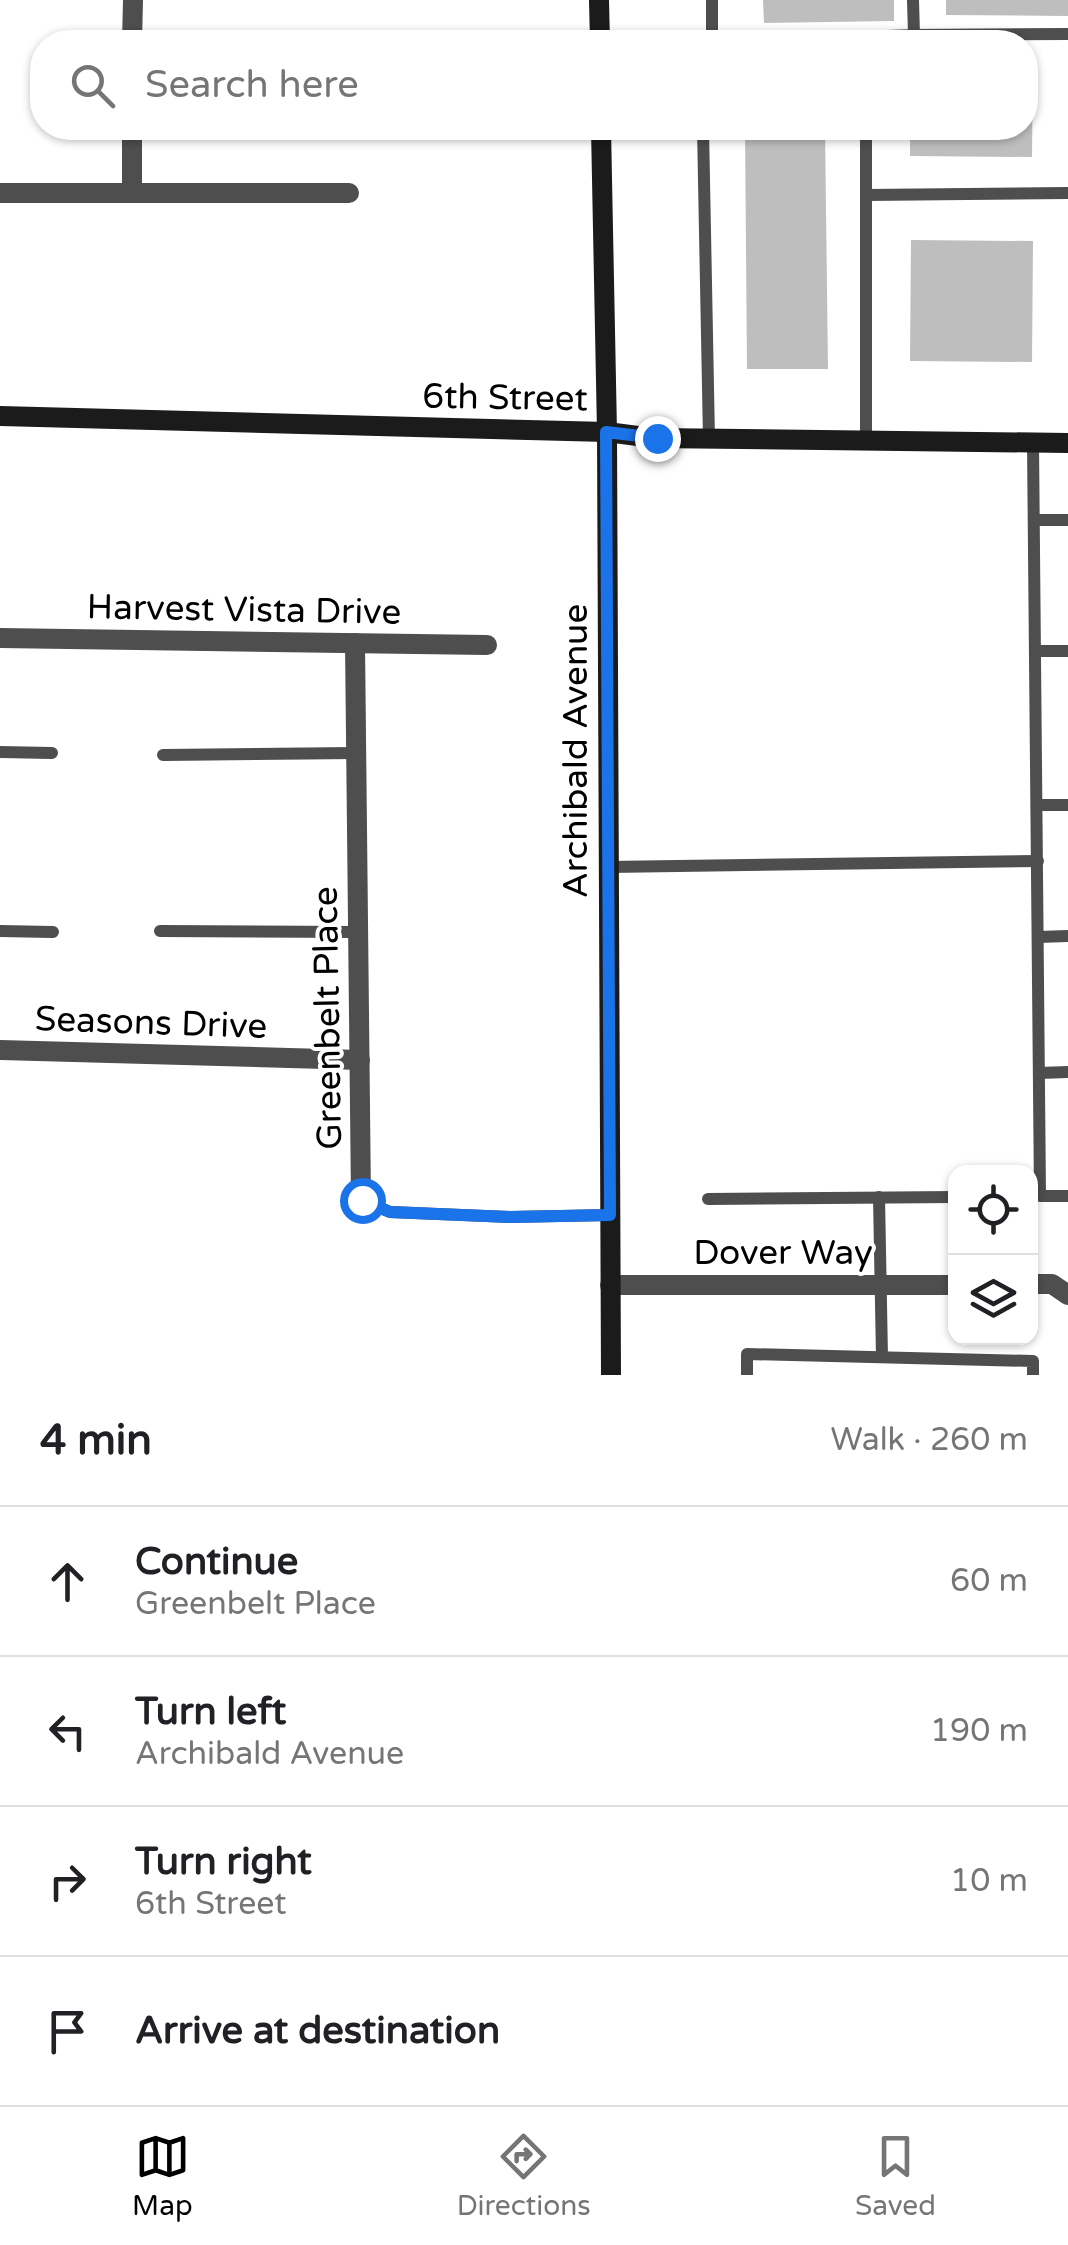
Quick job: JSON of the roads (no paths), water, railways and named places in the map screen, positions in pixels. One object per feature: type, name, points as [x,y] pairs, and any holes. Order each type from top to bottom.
[{"type":"main road","points":[[599,0],[600,30]]},
{"type":"main road","name":"Archibald Avenue","points":[[601,140],[611,1375]]},
{"type":"main road","name":"6th Street","points":[[0,416],[606,432],[653,438],[1068,443]]},
{"type":"street","points":[[132,0],[132,30]]},
{"type":"street","points":[[132,140],[132,193]]},
{"type":"street","points":[[0,193],[349,193]]},
{"type":"street","name":"Harvest Vista Drive","points":[[0,638],[487,646]]},
{"type":"street","name":"Greenbelt Place","points":[[355,643],[362,1200]]},
{"type":"street","name":"Seasons Drive","points":[[0,1050],[360,1060]]},
{"type":"street","name":"Dover Way","points":[[610,1285],[948,1284]]},
{"type":"street","points":[[1038,1284],[1052,1284],[1068,1295]]},
{"type":"lane","points":[[712,0],[712,30]]},
{"type":"lane","points":[[914,0],[914,30]]},
{"type":"lane","points":[[1038,34],[1068,34]]},
{"type":"lane","points":[[703,140],[709,439]]},
{"type":"lane","points":[[866,140],[866,441]]},
{"type":"lane","points":[[866,195],[1068,192]]},
{"type":"lane","points":[[1033,443],[1039,1072],[1036,1165]]},
{"type":"lane","points":[[1034,520],[1068,520]]},
{"type":"lane","points":[[1036,651],[1068,651]]},
{"type":"lane","points":[[0,752],[52,753]]},
{"type":"lane","points":[[163,755],[356,753]]},
{"type":"lane","points":[[1037,805],[1068,805]]},
{"type":"lane","points":[[608,866],[1038,861]]},
{"type":"lane","points":[[0,931],[53,932]]},
{"type":"lane","points":[[160,931],[358,932]]},
{"type":"lane","points":[[1038,936],[1068,936]]},
{"type":"lane","points":[[1039,1072],[1068,1072]]},
{"type":"lane","points":[[1038,1196],[1068,1196]]},
{"type":"lane","points":[[708,1199],[948,1197]]},
{"type":"lane","points":[[879,1198],[882,1358]]},
{"type":"lane","name":"Greenbelt Place","points":[[362,1200],[390,1212],[510,1217],[610,1215]]},
{"type":"lane","points":[[747,1375],[747,1354],[1033,1361],[1033,1375]]}]
